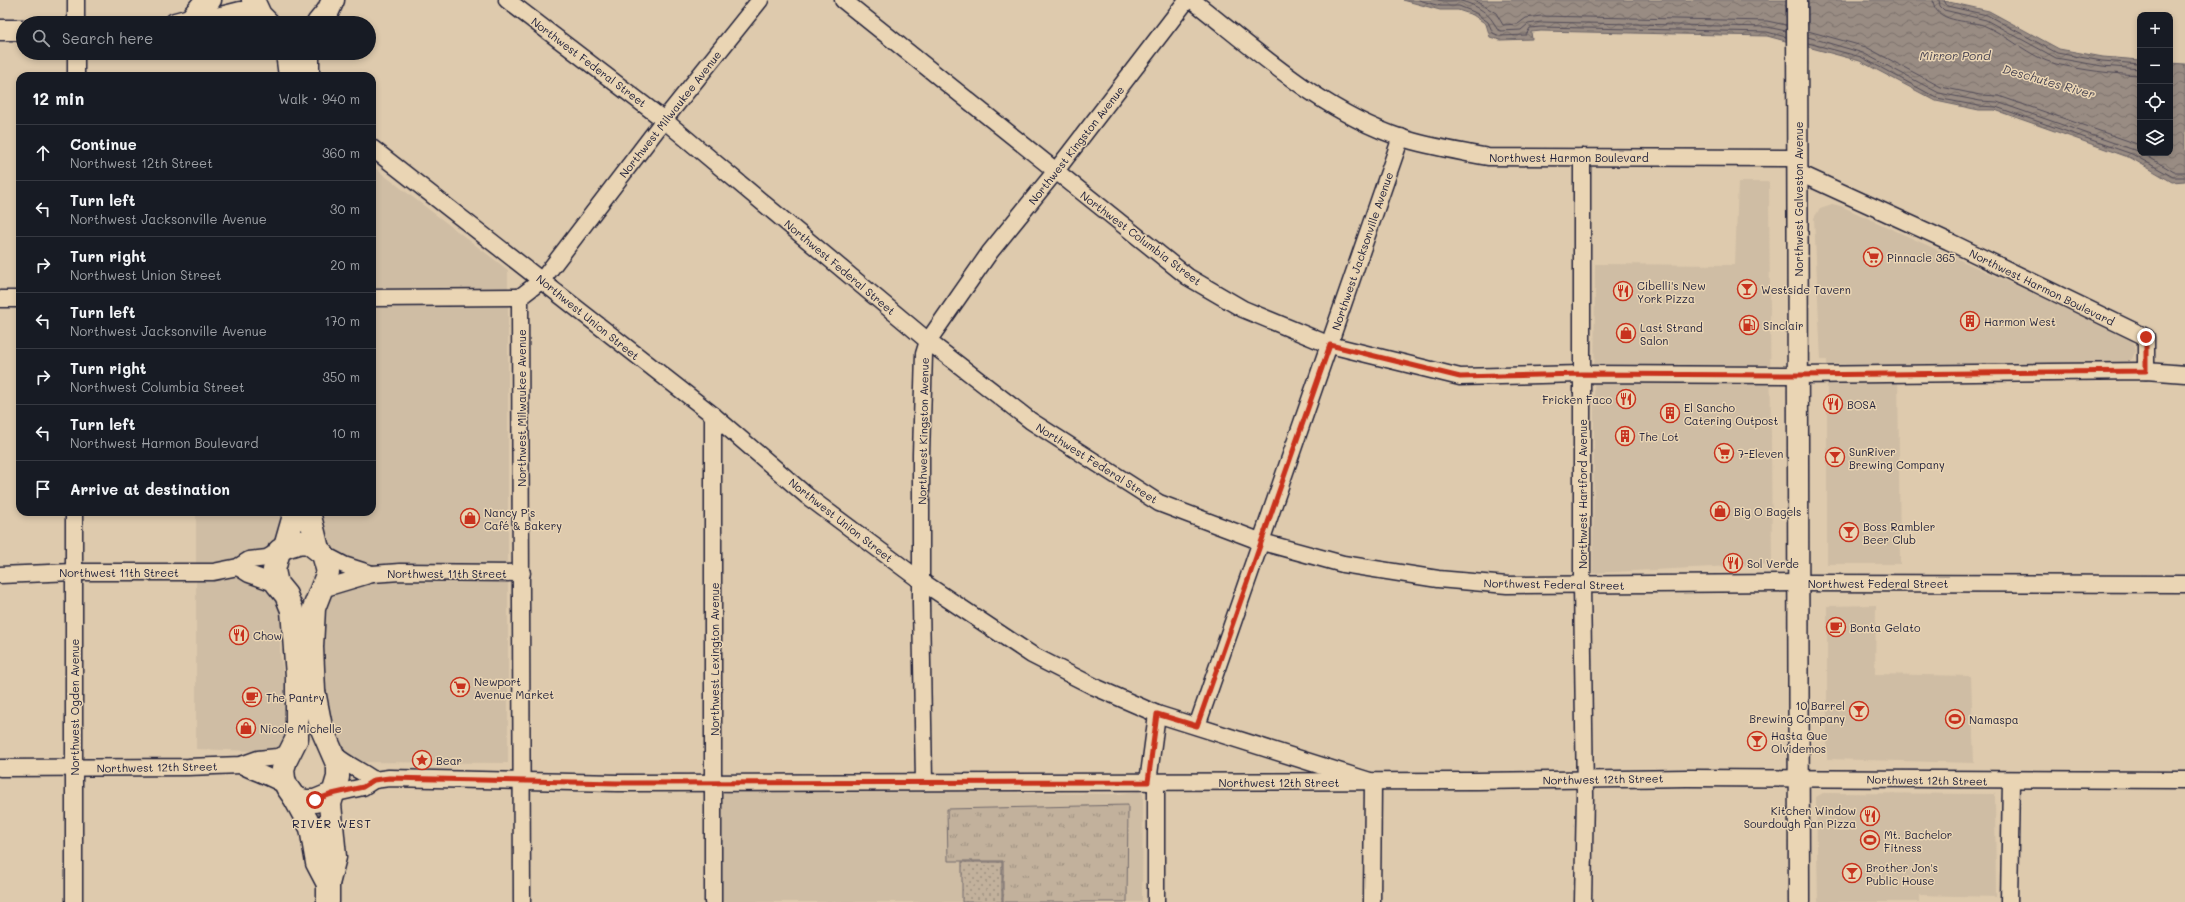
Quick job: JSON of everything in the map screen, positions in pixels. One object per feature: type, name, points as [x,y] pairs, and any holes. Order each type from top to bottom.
[{"type":"main road","points":[[324,16],[333,0]]},
{"type":"main road","points":[[288,60],[289,72]]},
{"type":"main road","points":[[308,60],[308,72]]},
{"type":"main road","points":[[294,516],[274,570],[294,622],[297,676],[298,730],[292,750],[283,769],[290,792],[311,828],[317,863],[328,893]]},
{"type":"main road","points":[[310,516],[320,551],[328,572],[314,608],[313,678],[321,727],[338,766],[338,777],[332,794],[329,813],[335,857],[328,893]]},
{"type":"main road","points":[[282,549],[301,542],[309,543],[320,551]]},
{"type":"main road","points":[[290,792],[305,800],[315,800],[332,794]]},
{"type":"street","points":[[76,0],[76,16]]},
{"type":"street","points":[[188,16],[202,4],[211,0]]},
{"type":"street","name":"Northwest Federal Street","points":[[507,0],[664,120],[928,341],[1031,421],[1159,503],[1262,542],[1343,564],[1438,580],[1507,585],[1798,583],[2185,584]]},
{"type":"street","name":"Northwest Milwaukee Avenue","points":[[522,902],[520,297],[542,280],[664,120],[760,0]]},
{"type":"street","name":"Northwest Columbia Street","points":[[843,0],[1055,172],[1188,277],[1243,309],[1330,345],[1460,377],[1582,374],[1799,375],[2146,371],[2185,374]]},
{"type":"street","name":"Northwest Kingston Avenue","points":[[924,782],[921,454],[924,354],[928,341],[990,252],[1055,172],[1187,0]]},
{"type":"street","name":"Northwest Harmon Boulevard","points":[[1192,0],[1314,95],[1364,122],[1401,137],[1437,148],[1488,157],[1582,157],[1798,165],[1948,241],[2146,337],[2146,371]]},
{"type":"street","name":"Northwest Galveston Avenue","points":[[1798,0],[1799,902]]},
{"type":"street","points":[[225,16],[241,12],[260,13]]},
{"type":"street","points":[[0,30],[16,30]]},
{"type":"street","points":[[76,60],[76,72]]},
{"type":"street","name":"Northwest Jacksonville Avenue","points":[[1197,726],[1262,542],[1401,137]]},
{"type":"street","name":"Northwest Union Street","points":[[376,151],[713,415],[807,496],[921,581],[1032,655],[1095,687],[1157,714],[1373,782]]},
{"type":"street","name":"Northwest Hartford Avenue","points":[[1582,157],[1583,902]]},
{"type":"street","points":[[376,298],[520,297]]},
{"type":"street","points":[[0,299],[16,299]]},
{"type":"street","name":"Northwest Lexington Avenue","points":[[713,415],[713,902]]},
{"type":"street","name":"Northwest Ogden Avenue","points":[[74,516],[74,902]]},
{"type":"street","name":"Northwest 11th Street","points":[[0,575],[74,572],[213,572],[238,567],[249,560],[267,558],[282,549]]},
{"type":"street","name":"Northwest 11th Street","points":[[320,551],[344,565],[372,574]]},
{"type":"street","points":[[238,567],[282,590]]},
{"type":"street","name":"Northwest 11th Street","points":[[320,592],[372,574],[400,572],[522,572]]},
{"type":"street","points":[[1156,902],[1152,782],[1157,714]]},
{"type":"street","name":"Northwest 12th Street","points":[[0,768],[242,765],[258,759],[277,758],[292,750]]},
{"type":"street","points":[[331,750],[346,765],[364,772],[374,780]]},
{"type":"street","name":"Northwest 12th Street","points":[[242,765],[258,774],[276,780],[290,792]]},
{"type":"street","name":"Northwest 12th Street","points":[[332,794],[363,787],[374,780],[389,778],[714,783],[1373,782],[1584,778],[1798,778],[2011,781],[2185,780]]},
{"type":"street","points":[[2009,902],[2011,781]]},
{"type":"street","points":[[1372,902],[1373,782]]},
{"type":"shaded area","points":[[376,169],[508,270],[508,763],[350,762],[324,714],[321,516],[376,516]]},
{"type":"shaded area","points":[[1738,182],[1769,182],[1772,564],[1593,573],[1595,264],[1735,265]]},
{"type":"shaded area","points":[[1832,204],[1841,206],[2039,296],[2132,340],[2135,346],[2135,352],[2132,359],[2125,363],[1898,365],[1900,564],[1827,564],[1827,360],[1821,360],[1814,218],[1820,208]]},
{"type":"shaded area","points":[[196,516],[280,516],[280,654],[293,731],[282,752],[196,749]]},
{"type":"shaded area","points":[[1876,605],[1875,674],[1971,676],[1974,763],[1827,759],[1827,606]]},
{"type":"shaded area","points":[[894,786],[953,786],[960,792],[1119,794],[1139,791],[1143,794],[1142,902],[721,902],[721,795],[727,792],[886,791]]},
{"type":"shaded area","points":[[1823,793],[1995,794],[1996,897],[1919,895],[1919,902],[1818,902],[1816,797]]},
{"type":"green space","points":[[1128,805],[1127,902],[1003,902],[1003,861],[948,861],[947,809]]},
{"type":"green space","points":[[962,862],[1002,862],[1002,902],[962,902]]},
{"type":"water","name":"Mirror Pond","points":[[1403,0],[1940,0],[1989,11],[2059,49],[2103,57],[2137,60],[2137,156],[2173,156],[2173,63],[2185,64],[2185,181],[2172,182],[2131,158],[1995,110],[1979,110],[1936,101],[1860,61],[1767,36],[1541,31],[1531,32],[1532,39],[1500,40],[1490,37],[1486,24],[1473,15],[1458,10],[1440,10]]},
{"type":"place","name":"Pinnacle 365","points":[[1873,257]]},
{"type":"place","name":"Westside Tavern","points":[[1747,289]]},
{"type":"place","name":"Cibelli's New York Pizza","points":[[1623,291]]},
{"type":"place","name":"Harmon West","points":[[1970,321]]},
{"type":"place","name":"Sinclair","points":[[1749,325]]},
{"type":"place","name":"Last Strand Salon","points":[[1626,333]]},
{"type":"place","name":"Fricken Faco","points":[[1626,399]]},
{"type":"place","name":"BOSA","points":[[1833,404]]},
{"type":"place","name":"El Sancho Catering Outpost","points":[[1670,413]]},
{"type":"place","name":"The Lot","points":[[1625,436]]},
{"type":"place","name":"7-Eleven","points":[[1724,453]]},
{"type":"place","name":"SunRiver Brewing Company","points":[[1835,457]]},
{"type":"place","name":"Big O Bagels","points":[[1720,511]]},
{"type":"place","name":"Nancy P's Café & Bakery","points":[[470,518]]},
{"type":"place","name":"Boss Rambler Beer Club","points":[[1849,532]]},
{"type":"place","name":"Sol Verde","points":[[1733,563]]},
{"type":"place","name":"Bonta Gelato","points":[[1836,627]]},
{"type":"place","name":"Chow","points":[[239,635]]},
{"type":"place","name":"Newport Avenue Market","points":[[460,687]]},
{"type":"place","name":"The Pantry","points":[[252,697]]},
{"type":"place","name":"10 Barrel Brewing Company","points":[[1859,711]]},
{"type":"place","name":"Namaspa","points":[[1955,719]]},
{"type":"place","name":"Nicole Michelle","points":[[246,728]]},
{"type":"place","name":"Hasta Que Olvidemos","points":[[1757,741]]},
{"type":"place","name":"Bear","points":[[422,760]]},
{"type":"place","name":"Kitchen Window Sourdough Pan Pizza","points":[[1870,816]]},
{"type":"place","name":"Mt. Bachelor Fitness","points":[[1870,840]]},
{"type":"place","name":"Brother Jon's Public House","points":[[1852,873]]},
{"type":"district","name":"RIVER WEST","points":[[332,823]]},
{"type":"route","points":[[315,800],[352,788],[363,787],[374,780],[389,778],[617,783],[1148,782],[1157,714],[1197,726],[1330,345],[1394,362],[1460,377],[1582,374],[1799,375],[2146,371],[2146,337]]},
{"type":"water label","name":"Deschutes River","points":[[2049,81]]}]
